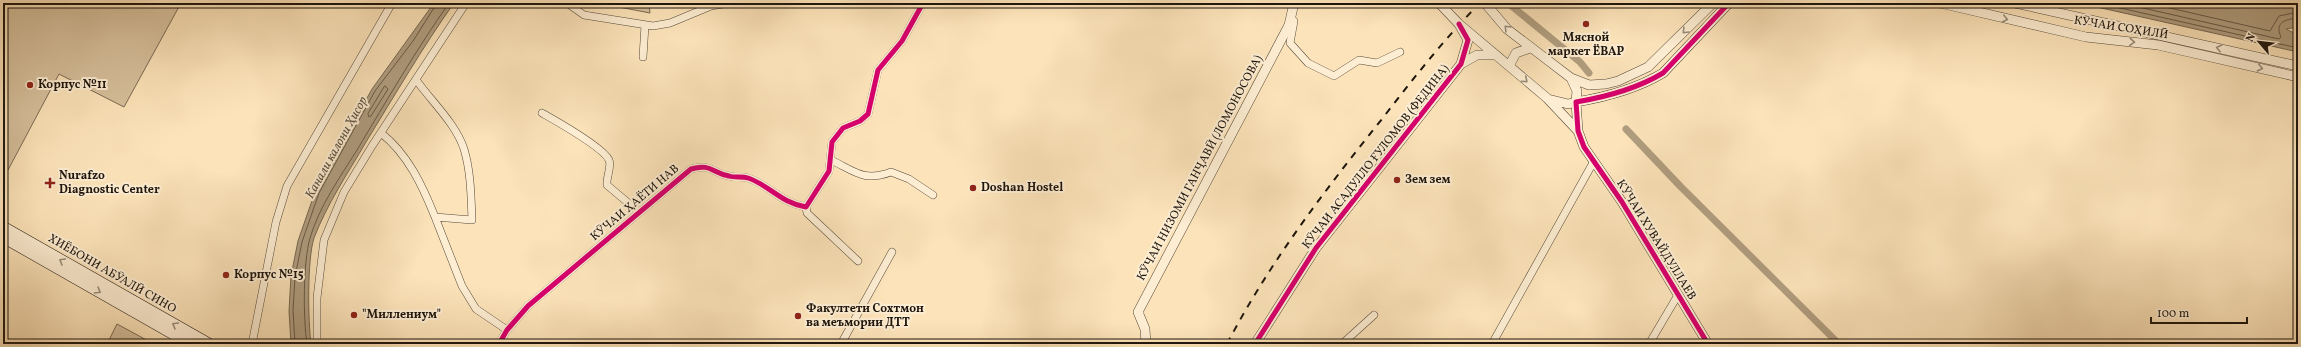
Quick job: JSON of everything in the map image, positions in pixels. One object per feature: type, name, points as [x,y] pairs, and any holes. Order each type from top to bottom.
[{"type":"main road","name":"ХИЁБОНИ АБӮАЛӢ СИНО","points":[[3,227],[209,344]]},
{"type":"main road","name":"ХИЁБОНИ АБӮАЛӢ СИНО","points":[[3,237],[191,344]]},
{"type":"street","points":[[252,344],[276,222],[287,186],[392,3]]},
{"type":"street","points":[[316,344],[317,298],[324,240],[344,192],[466,3]]},
{"type":"street","points":[[567,3],[584,16],[645,26],[670,23],[711,6],[729,3]]},
{"type":"street","points":[[858,261],[807,213],[806,207],[829,171],[831,160],[830,150],[837,134],[843,128],[860,120],[868,114],[878,70],[902,41],[923,3]]},
{"type":"street","name":"КӮЧАИ НИЗОМИ ГАНҶАВӢ (ЛОМОНОСОВА)","points":[[1146,344],[1145,329],[1138,312],[1289,25],[1294,3]]},
{"type":"street","name":"КӮЧАИ ХУВАЙДУЛЛАЕВ","points":[[1439,3],[1459,24],[1547,98],[1578,131]]},
{"type":"street","points":[[1485,3],[1507,29],[1530,48],[1571,78],[1589,84],[1606,84],[1618,81],[1648,67],[1713,3]]},
{"type":"street","points":[[1576,102],[1599,98],[1652,79],[1663,73],[1729,3]]},
{"type":"street","name":"КӮЧАИ СОҲИЛӢ","points":[[1940,3],[2086,37],[2158,45],[2298,77]]},
{"type":"street","name":"КӮЧАИ СОҲИЛӢ","points":[[2014,3],[2298,66]]},
{"type":"street","points":[[1290,18],[1294,21],[1290,43],[1308,63],[1334,76],[1359,60],[1377,63],[1400,52]]},
{"type":"street","points":[[1459,24],[1468,40],[1461,64]]},
{"type":"street","points":[[643,57],[645,26]]},
{"type":"street","points":[[1509,66],[1516,53],[1523,49],[1530,48]]},
{"type":"street","points":[[1461,64],[1477,55],[1496,55]]},
{"type":"street","name":"КӮЧАИ АСАДУЛЛО ҒУЛОМОВ (ФЕДИНА)","points":[[1255,344],[1316,248],[1461,64]]},
{"type":"street","name":"КӮЧАИ ХУВАЙДУЛЛАЕВ","points":[[1571,78],[1577,91],[1576,102],[1578,131],[1584,147],[1678,294],[1708,344]]},
{"type":"street","points":[[417,81],[457,133],[464,149],[468,166],[472,220],[436,218]]},
{"type":"street","name":"КӮЧАИ ХУВАЙДУЛЛАЕВ","points":[[1547,98],[1568,104],[1576,102]]},
{"type":"street","points":[[542,112],[584,138],[607,157],[610,162],[608,185],[639,212]]},
{"type":"street","points":[[381,133],[401,152],[413,171],[436,218],[462,286],[476,309],[507,330]]},
{"type":"street","points":[[831,160],[867,177],[877,177],[891,172],[909,179],[933,195]]},
{"type":"street","points":[[1492,344],[1594,161]]},
{"type":"street","name":"КӮЧАИ ҲАЁТИ НАВ","points":[[499,344],[507,330],[528,306],[691,169],[709,167],[728,176],[748,178],[793,205],[806,207]]},
{"type":"street","points":[[841,344],[892,252]]},
{"type":"street","points":[[1649,344],[1678,294]]},
{"type":"street","points":[[1342,344],[1374,315]]},
{"type":"shaded area","points":[[3,3],[181,3],[124,107],[59,74],[8,170],[3,167]]},
{"type":"shaded area","points":[[598,3],[649,3],[650,13]]},
{"type":"shaded area","points":[[117,324],[152,343],[107,344]]},
{"type":"water","points":[[434,3],[454,3],[409,72],[345,177],[319,225],[314,238],[310,260],[309,320],[311,344],[291,344],[289,311],[291,276],[298,241],[315,192],[372,89]]},
{"type":"water","points":[[2079,3],[2298,3],[2298,27],[2286,29],[2298,35],[2298,52]]},
{"type":"waterway","points":[[1508,3],[1580,62],[1589,73]]},
{"type":"waterway","points":[[1626,129],[1681,187],[1839,344]]},
{"type":"railway","points":[[1227,344],[1243,314],[1279,256],[1319,200],[1429,60],[1480,3]]},
{"type":"cycle path","points":[[499,344],[507,330],[528,306],[691,169],[703,167],[731,177],[748,178],[789,202],[806,207],[829,171],[832,142],[843,128],[860,121],[868,114],[878,70],[902,41],[923,3]]},
{"type":"cycle path","points":[[1708,344],[1622,202],[1584,147],[1578,131],[1576,102],[1621,91],[1643,83],[1663,73],[1729,3]]},
{"type":"cycle path","points":[[1255,344],[1316,248],[1461,64],[1468,40],[1459,24]]},
{"type":"place","name":"Мясной маркет ЁВАР","points":[[1586,24]]},
{"type":"place","name":"Корпус №11","points":[[30,85]]},
{"type":"place","name":"Зем зем","points":[[1397,180]]},
{"type":"place","name":"Nurafzo Diagnostic Center","points":[[50,183]]},
{"type":"place","name":"Doshan Hostel","points":[[973,188]]},
{"type":"place","name":"Корпус №15","points":[[226,275]]},
{"type":"place","name":"\"Миллениум\"","points":[[354,315]]},
{"type":"place","name":"Факултети Сохтмон ва меъмории ДТТ","points":[[798,316]]},
{"type":"water label","name":"Канали калони Ҳисор","points":[[337,148]]}]
